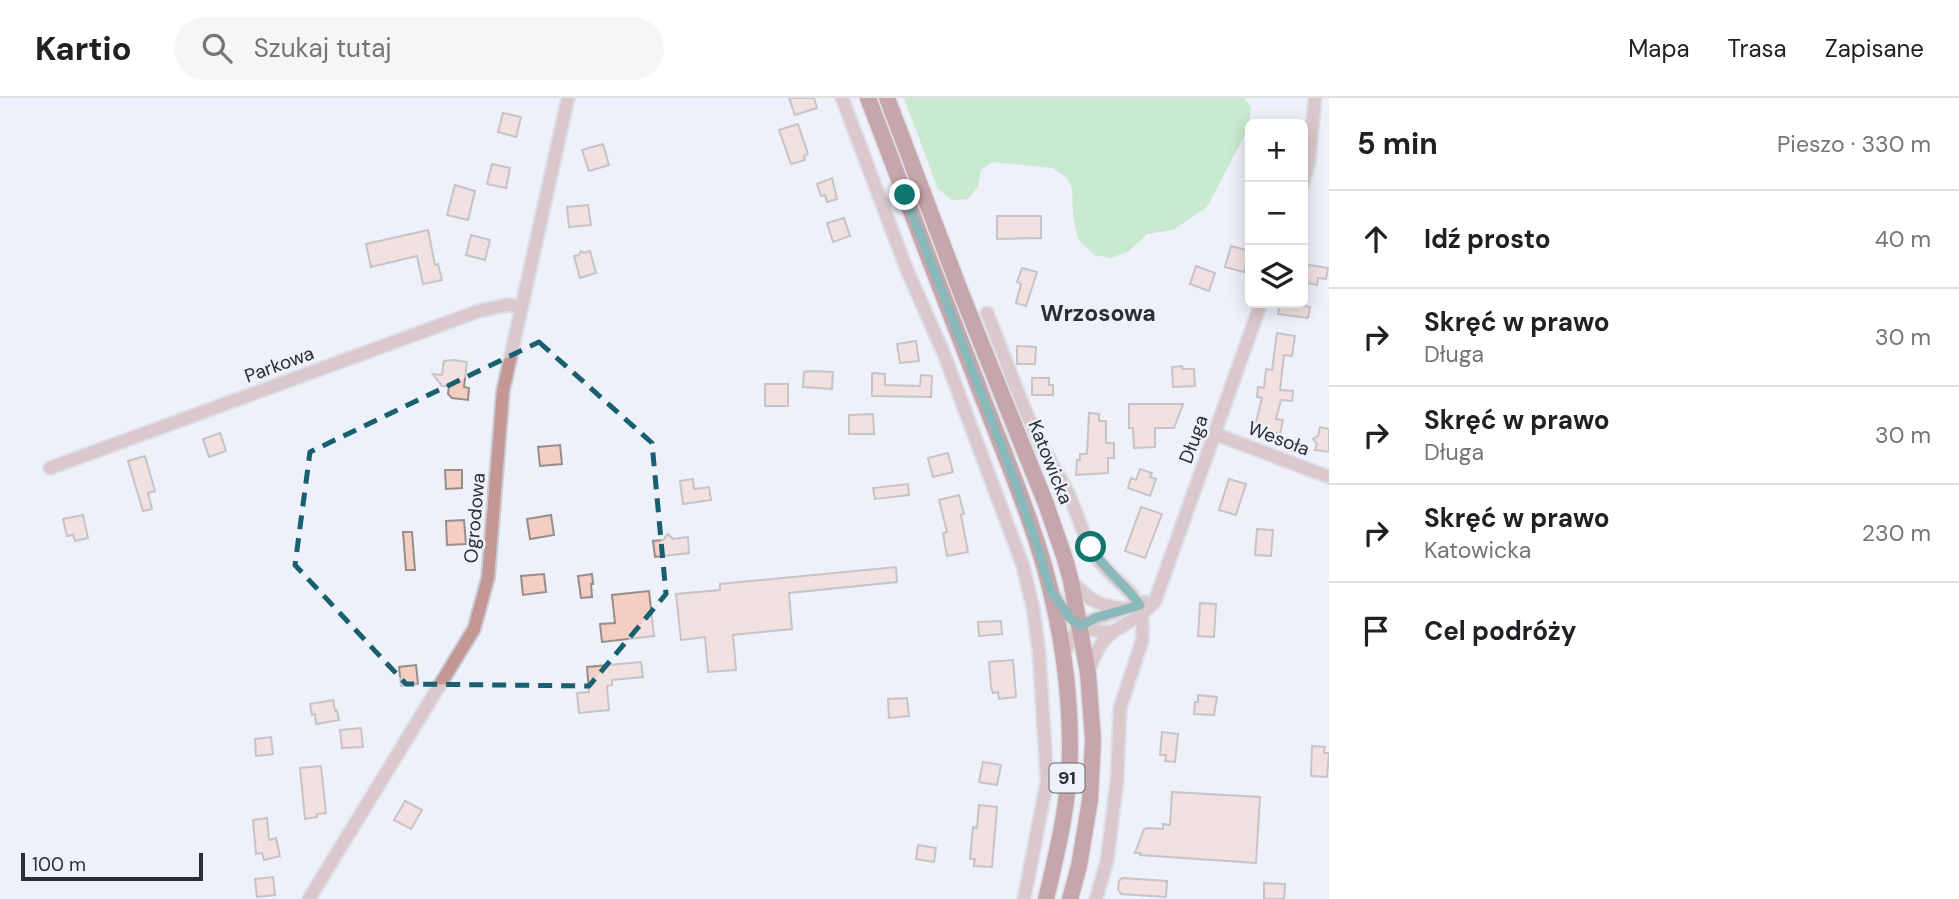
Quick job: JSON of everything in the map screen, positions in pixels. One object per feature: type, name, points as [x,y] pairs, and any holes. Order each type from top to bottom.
[{"type":"main road","name":"Katowicka","points":[[868,98],[1013,476],[1050,589],[1063,655],[1070,749],[1062,828],[1046,899]]},
{"type":"main road","name":"Katowicka","points":[[887,98],[1046,504],[1071,581],[1088,673],[1093,740],[1090,800],[1079,866],[1070,899]]},
{"type":"street","name":"Ogrodowa","points":[[309,899],[474,629],[488,579],[503,391],[568,98]]},
{"type":"street","points":[[842,98],[907,270],[949,367],[1023,566],[1033,608],[1039,652],[1047,781],[1024,899]]},
{"type":"street","points":[[1303,182],[1309,161],[1315,98]]},
{"type":"street","name":"Parkowa","points":[[50,468],[479,311],[506,304],[522,306]]},
{"type":"street","name":"Długa","points":[[1088,673],[1100,646],[1113,632],[1136,610],[1155,601],[1259,308]]},
{"type":"street","points":[[988,313],[1038,439],[1068,493],[1091,547],[1097,558],[1133,595],[1142,641],[1120,708],[1117,780],[1107,861],[1096,899]]},
{"type":"street","name":"Wesoła","points":[[1215,434],[1329,477]]},
{"type":"street","points":[[1071,581],[1097,603],[1136,610]]},
{"type":"street","points":[[1050,589],[1070,618],[1081,626],[1094,631],[1113,632]]},
{"type":"street","points":[[1063,655],[1081,626],[1095,618],[1136,610]]},
{"type":"highlighted area","points":[[539,342],[652,443],[666,594],[589,686],[406,684],[295,565],[310,452]]},
{"type":"green space","points":[[904,98],[1244,98],[1251,107],[1249,119],[1245,119],[1245,135],[1207,207],[1173,230],[1147,234],[1129,251],[1111,258],[1094,255],[1078,239],[1073,215],[1072,189],[1067,178],[1053,168],[992,162],[981,170],[978,187],[968,199],[952,200],[938,189]]},
{"type":"building","points":[[789,98],[814,98],[817,108],[795,115]]},
{"type":"building","points":[[503,113],[521,117],[516,137],[498,132]]},
{"type":"building","points":[[798,124],[808,154],[804,156],[805,160],[791,164],[779,130]]},
{"type":"building","points":[[603,144],[609,165],[589,171],[582,150]]},
{"type":"building","points":[[492,164],[510,168],[506,188],[487,184]]},
{"type":"building","points":[[832,178],[837,199],[827,202],[825,195],[821,196],[817,184]]},
{"type":"building","points":[[455,185],[475,191],[468,220],[447,215]]},
{"type":"building","points":[[588,205],[591,225],[569,227],[567,207]]},
{"type":"building","points":[[997,216],[1041,216],[1041,238],[997,239]]},
{"type":"building","points":[[844,218],[850,236],[833,242],[827,223]]},
{"type":"building","points":[[428,230],[435,265],[438,264],[442,280],[423,284],[417,256],[371,267],[366,244]]},
{"type":"building","points":[[471,235],[490,240],[485,260],[466,255]]},
{"type":"building","points":[[1231,246],[1245,250],[1244,272],[1225,267]]},
{"type":"building","points":[[581,251],[590,251],[596,273],[580,278],[574,256]]},
{"type":"building","points":[[1308,265],[1328,268],[1326,279],[1318,278],[1317,285],[1308,283]]},
{"type":"building","points":[[1196,266],[1215,273],[1209,291],[1190,284]]},
{"type":"building","points":[[1022,268],[1037,272],[1026,306],[1016,303],[1021,284],[1017,282]]},
{"type":"building","points":[[1310,307],[1308,318],[1278,314],[1279,308]]},
{"type":"building","points":[[1277,333],[1295,336],[1292,356],[1284,355],[1280,390],[1293,391],[1292,401],[1281,400],[1276,419],[1283,420],[1280,434],[1255,426],[1262,398],[1257,397],[1258,387],[1264,388],[1266,369],[1272,370]]},
{"type":"building","points":[[916,341],[919,361],[900,363],[897,344]]},
{"type":"building","points":[[1017,346],[1036,347],[1035,364],[1017,364]]},
{"type":"building","points":[[444,361],[467,362],[464,387],[469,388],[468,400],[452,398],[448,394],[449,386],[442,386],[433,374],[442,375]]},
{"type":"building","points":[[1182,366],[1183,369],[1194,369],[1195,386],[1173,387],[1172,367]]},
{"type":"building","points":[[804,372],[833,372],[832,389],[803,387]]},
{"type":"building","points":[[872,373],[885,374],[885,385],[920,386],[921,375],[932,376],[931,397],[872,396]]},
{"type":"building","points":[[1032,378],[1049,378],[1049,385],[1053,385],[1053,395],[1032,395]]},
{"type":"building","points":[[765,384],[788,384],[788,406],[765,406]]},
{"type":"building","points":[[1129,404],[1183,404],[1174,428],[1155,428],[1155,447],[1134,448],[1133,428],[1129,428]]},
{"type":"building","points":[[1089,413],[1099,414],[1099,421],[1106,421],[1106,443],[1114,443],[1114,458],[1108,458],[1108,473],[1076,475],[1080,454],[1087,454]]},
{"type":"building","points":[[873,414],[874,434],[849,434],[849,415]]},
{"type":"building","points":[[1320,427],[1329,429],[1329,452],[1315,450],[1317,444],[1313,439],[1318,436]]},
{"type":"building","points":[[220,433],[226,451],[209,457],[203,439]]},
{"type":"building","points":[[560,445],[562,464],[540,466],[538,447]]},
{"type":"building","points":[[948,453],[953,472],[933,477],[928,458]]},
{"type":"building","points":[[145,456],[155,491],[148,493],[152,509],[143,511],[128,461]]},
{"type":"building","points":[[1140,469],[1152,473],[1150,477],[1156,479],[1150,496],[1128,488],[1131,478],[1136,480]]},
{"type":"building","points":[[445,470],[462,470],[462,488],[446,489]]},
{"type":"building","points":[[693,479],[694,489],[709,487],[711,500],[683,504],[680,481]]},
{"type":"building","points":[[1229,479],[1246,484],[1236,515],[1219,510]]},
{"type":"building","points":[[908,484],[909,495],[875,499],[873,488]]},
{"type":"building","points":[[959,495],[968,552],[947,556],[943,533],[947,532],[939,500]]},
{"type":"building","points":[[1141,507],[1162,514],[1145,558],[1125,551]]},
{"type":"building","points":[[83,515],[88,538],[75,541],[73,535],[67,536],[63,519]]},
{"type":"building","points":[[551,515],[554,535],[530,539],[527,519]]},
{"type":"building","points":[[464,520],[466,544],[447,545],[446,521]]},
{"type":"building","points":[[1257,529],[1273,530],[1271,556],[1255,555]]},
{"type":"building","points":[[403,532],[412,532],[415,570],[406,570]]},
{"type":"building","points":[[668,534],[673,539],[688,537],[689,553],[655,557],[653,541],[663,540]]},
{"type":"building","points":[[896,567],[897,582],[789,593],[792,629],[733,635],[736,670],[708,672],[705,637],[681,640],[676,594],[720,590],[720,584]]},
{"type":"building","points":[[544,574],[546,592],[523,595],[521,576]]},
{"type":"building","points":[[592,574],[592,597],[581,598],[578,576]]},
{"type":"building","points":[[649,591],[654,636],[602,642],[600,624],[615,623],[612,595]]},
{"type":"building","points":[[1200,603],[1216,604],[1214,637],[1198,636]]},
{"type":"building","points":[[1001,621],[1002,634],[979,636],[978,622]]},
{"type":"building","points":[[1013,660],[1016,697],[999,699],[998,692],[993,693],[991,687],[989,662]]},
{"type":"building","points":[[641,662],[643,677],[612,680],[612,685],[607,686],[609,710],[579,713],[577,693],[589,692],[587,667]]},
{"type":"building","points":[[416,665],[418,684],[401,686],[399,667]]},
{"type":"building","points":[[1198,695],[1217,697],[1214,715],[1194,714]]},
{"type":"building","points":[[907,698],[909,716],[889,718],[888,699]]},
{"type":"building","points":[[333,700],[339,720],[316,724],[310,704]]},
{"type":"building","points":[[361,728],[363,747],[342,748],[340,730]]},
{"type":"building","points":[[1162,732],[1178,734],[1175,762],[1165,761],[1166,755],[1160,755]]},
{"type":"building","points":[[271,737],[273,754],[256,756],[255,739]]},
{"type":"building","points":[[1312,746],[1325,747],[1324,753],[1329,753],[1327,777],[1311,776]]},
{"type":"building","points":[[983,762],[1001,765],[997,785],[979,782]]},
{"type":"building","points":[[321,766],[326,813],[305,819],[300,768]]},
{"type":"building","points":[[1172,792],[1260,797],[1256,863],[1135,853],[1144,829],[1163,829],[1163,824],[1170,825]]},
{"type":"building","points":[[405,801],[422,810],[411,829],[394,820]]},
{"type":"building","points":[[979,805],[997,807],[992,867],[974,866],[975,859],[970,859],[973,827],[977,828]]},
{"type":"building","points":[[267,818],[269,840],[276,838],[280,856],[264,860],[262,853],[256,854],[253,820]]},
{"type":"building","points":[[918,845],[936,848],[934,862],[916,859]]},
{"type":"building","points":[[273,877],[275,895],[257,897],[255,879]]},
{"type":"building","points":[[1122,878],[1167,881],[1166,897],[1121,894],[1118,889]]},
{"type":"building","points":[[1264,883],[1285,884],[1284,899],[1264,899]]},
{"type":"district","name":"Wrzosowa","points":[[1098,313]]},
{"type":"route","points":[[905,195],[1013,476],[1050,589],[1070,618],[1081,626],[1095,618],[1140,605],[1097,558],[1091,547]]}]
